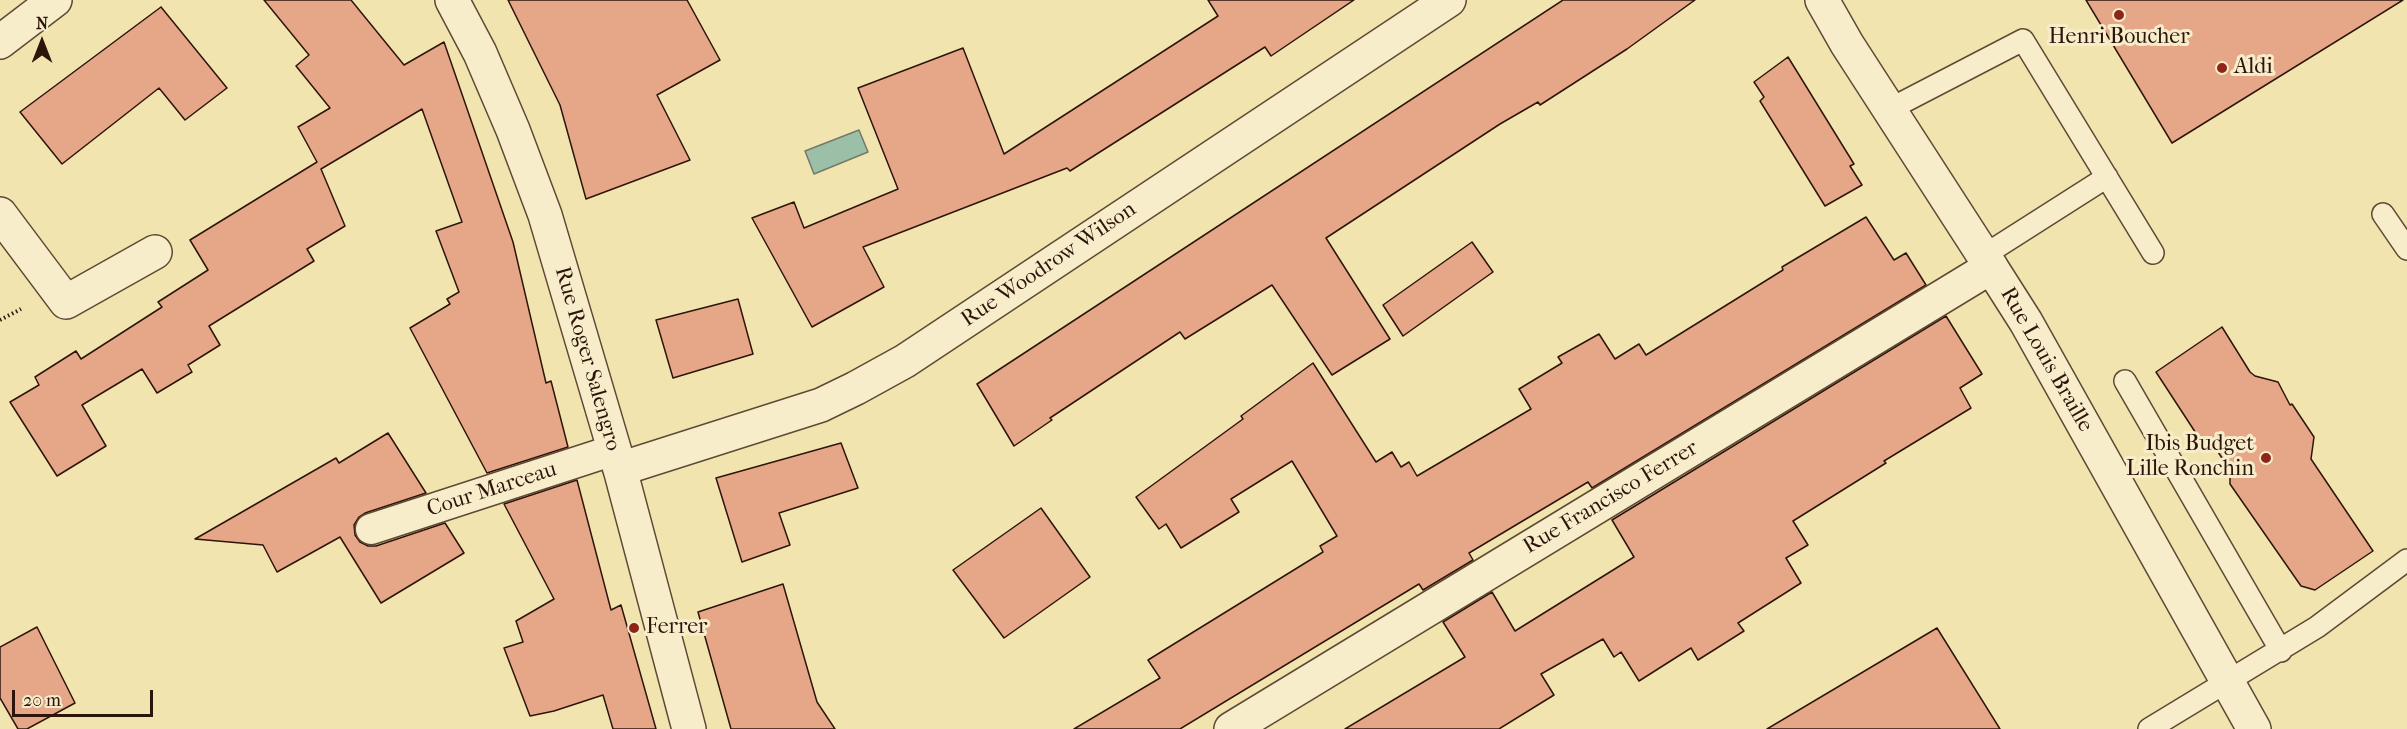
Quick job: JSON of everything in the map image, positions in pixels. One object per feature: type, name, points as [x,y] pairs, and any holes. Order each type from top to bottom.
[{"type":"street","points":[[0,42],[55,0]]},
{"type":"street","name":"Rue Roger Salengro","points":[[452,0],[480,53],[513,130],[545,215],[617,460],[689,729]]},
{"type":"street","name":"Rue Woodrow Wilson","points":[[617,460],[821,405],[895,367],[1449,0]]},
{"type":"street","name":"Rue Louis Braille","points":[[1822,0],[1847,44],[2026,322],[2254,729]]},
{"type":"street","points":[[0,214],[66,302],[155,252]]},
{"type":"street","name":"Rue Francisco Ferrer","points":[[1231,729],[1987,261]]},
{"type":"street","name":"Cour Marceau","points":[[371,529],[617,460]]},
{"type":"lane","points":[[1890,109],[2024,40],[2153,253]]},
{"type":"lane","points":[[1987,261],[2107,177]]},
{"type":"lane","points":[[2383,214],[2407,249]]},
{"type":"lane","points":[[2125,381],[2281,651]]},
{"type":"lane","points":[[2149,729],[2281,651],[2352,603],[2407,560]]},
{"type":"shaded area","points":[[859,130],[868,152],[814,174],[805,151]]},
{"type":"building","points":[[264,0],[351,0],[404,65],[444,42],[513,242],[546,383],[551,381],[568,447],[487,473],[410,328],[450,304],[447,299],[459,292],[436,231],[462,222],[422,109],[321,169],[345,226],[307,249],[314,261],[209,326],[220,345],[188,365],[192,372],[157,393],[142,369],[82,405],[106,446],[57,476],[10,402],[39,385],[35,377],[76,351],[81,359],[162,307],[158,302],[208,270],[190,240],[317,162],[298,127],[330,108],[296,66],[309,55]]},
{"type":"building","points":[[508,0],[687,0],[720,60],[657,95],[690,160],[586,199],[560,105]]},
{"type":"building","points":[[1208,0],[1354,0],[1271,56],[1265,47],[1070,171],[1067,168],[863,247],[884,287],[812,327],[752,218],[794,202],[804,228],[898,189],[858,88],[963,48],[1004,154],[1218,16]]},
{"type":"building","points":[[1563,0],[1695,0],[1627,49],[1540,105],[1538,102],[1500,124],[1326,238],[1390,339],[1332,375],[1272,285],[1185,339],[1180,332],[1050,418],[1052,420],[1014,446],[977,384]]},
{"type":"building","name":"Aldi","points":[[2086,0],[2403,0],[2172,143]]},
{"type":"building","points":[[161,7],[227,88],[185,120],[159,88],[62,164],[20,112]]},
{"type":"building","points":[[1788,57],[1854,164],[1850,166],[1862,185],[1825,206],[1760,101],[1764,97],[1754,82]]},
{"type":"building","points":[[1866,217],[1894,260],[1906,253],[1926,285],[1592,488],[1588,482],[1469,553],[1473,560],[1423,590],[1419,584],[1180,729],[1074,729],[1160,678],[1148,660],[1323,552],[1320,546],[1337,536],[1292,461],[1231,499],[1239,512],[1181,548],[1166,524],[1159,529],[1136,497],[1243,419],[1241,416],[1313,363],[1376,462],[1392,452],[1401,467],[1409,462],[1417,476],[1531,409],[1519,389],[1562,363],[1558,357],[1599,334],[1615,359],[1639,344],[1646,355],[1783,270],[1782,267]]},
{"type":"building","points":[[1472,242],[1493,272],[1403,336],[1383,305]]},
{"type":"building","points":[[738,299],[753,354],[673,378],[656,320]]},
{"type":"building","points":[[1946,316],[1982,374],[1960,388],[1971,408],[1884,461],[1886,463],[1793,521],[1808,545],[1786,558],[1801,583],[1738,623],[1744,631],[1698,660],[1691,648],[1639,681],[1621,652],[1614,657],[1603,639],[1541,674],[1554,695],[1499,729],[1345,729],[1465,657],[1443,622],[1492,592],[1515,631],[1634,557],[1612,520]]},
{"type":"building","name":"Ibis Budget Lille Ronchin","points":[[2222,327],[2250,372],[2255,376],[2278,382],[2290,405],[2292,404],[2314,437],[2311,459],[2373,551],[2315,590],[2301,586],[2230,484],[2230,471],[2215,447],[2203,444],[2156,372]]},
{"type":"building","points":[[388,433],[426,493],[365,513],[354,525],[355,535],[360,542],[368,546],[376,546],[445,523],[464,553],[381,603],[340,537],[277,572],[263,545],[195,539],[336,458],[339,463]]},
{"type":"building","points":[[841,443],[858,488],[779,513],[790,545],[742,562],[716,478]]},
{"type":"building","points":[[577,480],[611,610],[621,605],[656,729],[613,729],[603,695],[554,711],[530,716],[504,648],[523,642],[516,621],[554,599],[504,504]]},
{"type":"building","points":[[1041,508],[1090,577],[1004,638],[953,570]]},
{"type":"building","points":[[783,584],[817,702],[835,729],[731,729],[698,612]]},
{"type":"building","points":[[37,627],[75,703],[27,729],[18,729],[0,698],[0,647]]},
{"type":"building","points":[[1937,628],[2000,729],[1767,729],[1900,650]]},
{"type":"place","name":"Henri Boucher","points":[[2119,15]]},
{"type":"place","name":"Aldi","points":[[2222,68]]},
{"type":"place","name":"Ibis Budget Lille Ronchin","points":[[2266,458]]},
{"type":"place","name":"Ferrer","points":[[634,628]]}]
